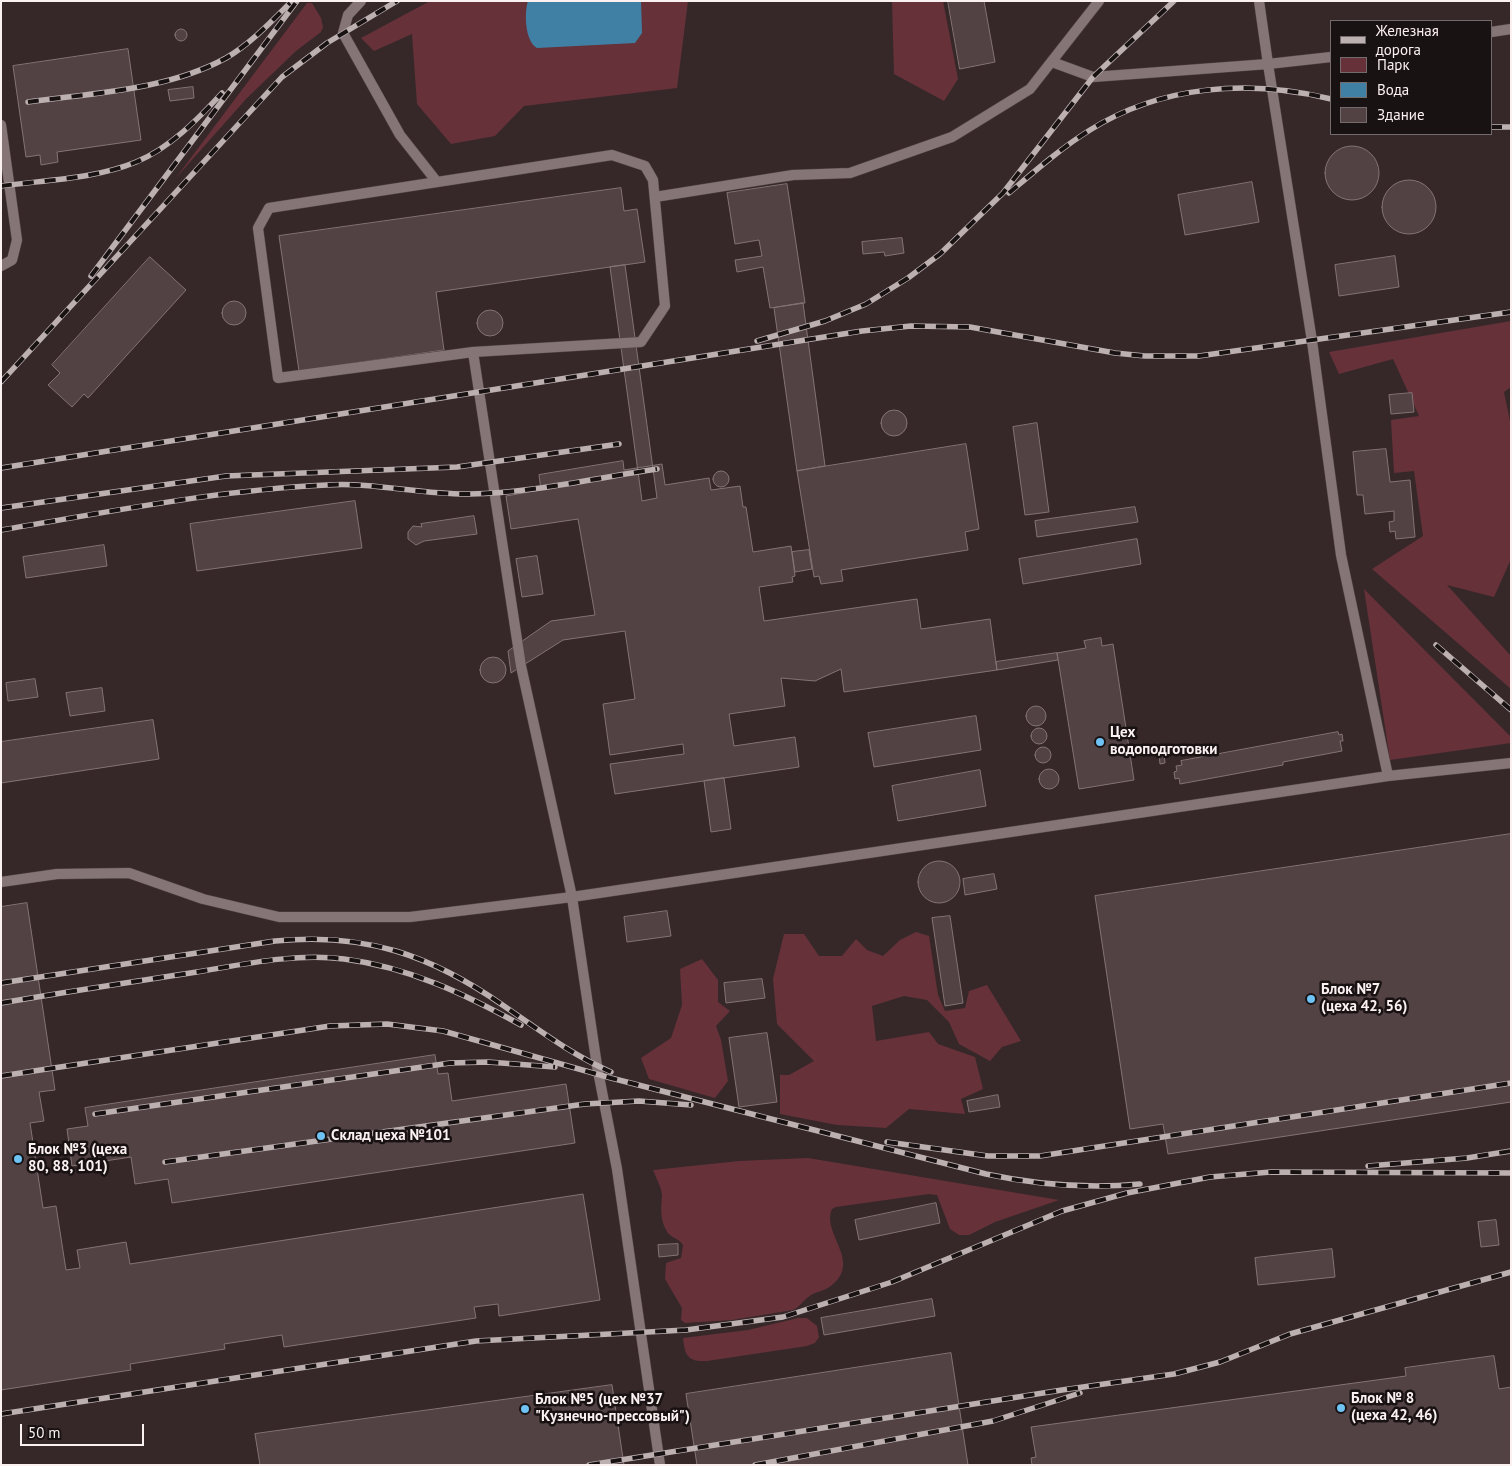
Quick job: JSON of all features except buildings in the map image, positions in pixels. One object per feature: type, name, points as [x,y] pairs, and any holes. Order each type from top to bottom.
[{"type":"lane","points":[[361,1],[348,15],[343,33],[400,136],[437,182]]},
{"type":"lane","points":[[655,197],[793,175],[850,173],[952,137],[1030,89],[1099,1]]},
{"type":"lane","points":[[1259,1],[1312,341],[1342,555],[1388,776]]},
{"type":"lane","points":[[1492,32],[1511,29]]},
{"type":"lane","points":[[1052,62],[1093,77],[1268,64],[1330,57]]},
{"type":"lane","points":[[1,125],[17,240],[12,260],[1,266]]},
{"type":"lane","points":[[612,155],[645,166],[653,180],[664,306],[641,342],[472,352],[278,378],[258,228],[269,208],[437,182],[612,155]]},
{"type":"lane","points":[[472,352],[521,666],[572,897],[598,1066],[617,1169],[660,1465]]},
{"type":"lane","points":[[1,882],[57,874],[129,873],[203,899],[279,917],[410,917],[572,897],[1388,776],[1511,762]]},
{"type":"green space","points":[[430,1],[688,1],[677,88],[524,106],[495,136],[451,144],[417,104],[412,34],[374,51],[361,38]]},
{"type":"green space","points":[[892,1],[943,1],[958,79],[944,101],[894,74]]},
{"type":"green space","points":[[307,3],[312,3],[321,18],[323,27],[321,32],[296,51],[247,98],[175,179]]},
{"type":"green space","points":[[1511,321],[1511,387],[1504,392],[1511,426],[1511,559],[1494,597],[1447,585],[1511,656],[1511,689],[1372,569],[1423,536],[1414,471],[1394,473],[1391,420],[1419,416],[1393,359],[1339,374],[1329,352]]},
{"type":"green space","points":[[1364,589],[1511,737],[1511,743],[1390,760]]},
{"type":"green space","points":[[916,932],[929,936],[938,995],[945,1011],[965,1008],[969,991],[987,985],[1021,1041],[1002,1047],[990,1061],[959,1044],[949,1022],[927,1000],[904,996],[872,1006],[876,1041],[929,1032],[938,1044],[975,1057],[983,1089],[961,1099],[965,1114],[909,1109],[886,1128],[837,1125],[780,1114],[780,1075],[789,1075],[814,1061],[777,1024],[773,979],[784,934],[804,934],[819,956],[842,956],[856,939],[867,950],[883,956],[900,940]]},
{"type":"green space","points":[[702,959],[718,980],[718,1002],[730,1011],[716,1026],[721,1040],[728,1081],[715,1098],[649,1079],[641,1058],[671,1038],[682,1005],[680,969]]},
{"type":"green space","points":[[808,1158],[1059,1200],[995,1222],[969,1235],[959,1235],[950,1229],[937,1195],[929,1194],[836,1207],[832,1209],[830,1218],[843,1266],[840,1276],[832,1285],[811,1295],[793,1310],[732,1320],[685,1323],[681,1320],[682,1308],[665,1279],[666,1263],[681,1258],[683,1245],[668,1233],[664,1226],[661,1213],[662,1193],[653,1170],[739,1161]]},
{"type":"green space","points":[[798,1318],[807,1318],[817,1326],[819,1337],[815,1343],[807,1346],[707,1361],[692,1359],[686,1353],[683,1338],[748,1330]]},
{"type":"water","points":[[528,1],[641,1],[642,33],[635,43],[537,48],[530,40],[526,27]]},
{"type":"railway","points":[[91,276],[297,1]]},
{"type":"railway","points":[[1,382],[282,77],[327,43],[397,1]]},
{"type":"railway","points":[[757,341],[825,321],[866,304],[908,278],[940,254],[1003,193],[1093,77],[1174,1]]},
{"type":"railway","points":[[28,102],[130,89],[155,84],[204,69],[226,58],[260,33],[290,3]]},
{"type":"railway","points":[[1009,193],[1079,137],[1118,115],[1146,103],[1176,95],[1238,88],[1269,89],[1330,99]]},
{"type":"railway","points":[[1,186],[104,172],[136,162],[172,141],[193,123],[222,93]]},
{"type":"railway","points":[[1492,127],[1511,127]]},
{"type":"railway","points":[[1,468],[862,331],[911,326],[970,327],[1115,353],[1145,356],[1199,356],[1511,312]]},
{"type":"railway","points":[[1,508],[226,476],[457,467],[619,444]]},
{"type":"railway","points":[[1,530],[163,503],[286,488],[363,485],[434,493],[493,493],[540,488],[657,469]]},
{"type":"railway","points":[[1436,645],[1511,710]]},
{"type":"railway","points":[[1,983],[275,941],[308,939],[368,944],[396,951],[450,973],[477,988],[569,1050],[611,1072]]},
{"type":"railway","points":[[1,1003],[252,963],[307,957],[344,959],[391,968],[436,983],[521,1025]]},
{"type":"railway","points":[[1,1076],[330,1026],[387,1024],[443,1031],[611,1078],[986,1174],[1063,1185],[1140,1184]]},
{"type":"railway","points":[[95,1114],[450,1063],[488,1062],[555,1067]]},
{"type":"railway","points":[[887,1142],[988,1156],[1040,1156],[1511,1083]]},
{"type":"railway","points":[[165,1162],[585,1104],[639,1101],[691,1105]]},
{"type":"railway","points":[[1368,1166],[1467,1158],[1511,1151]]},
{"type":"railway","points":[[1,1414],[476,1341],[686,1330],[783,1317],[892,1282],[1062,1211],[1127,1193],[1210,1177],[1271,1172],[1511,1173]]},
{"type":"railway","points":[[589,1465],[1174,1374],[1220,1362],[1290,1334],[1511,1272]]},
{"type":"railway","points":[[755,1465],[993,1421],[1080,1393]]},
{"type":"place","name":"Цех водоподготовки","points":[[1100,742]]},
{"type":"place","name":"Блок №7 (цеха 42, 56)","points":[[1311,999]]},
{"type":"place","name":"Склад цеха №101","points":[[321,1136]]},
{"type":"place","name":"Блок №3 (цеха 80, 88, 101)","points":[[18,1159]]},
{"type":"place","name":"Блок № 8 (цеха 42, 46)","points":[[1341,1408]]},
{"type":"place","name":"Блок №5 (цех №37 \"Кузнечно-прессовый\")","points":[[525,1409]]}]
